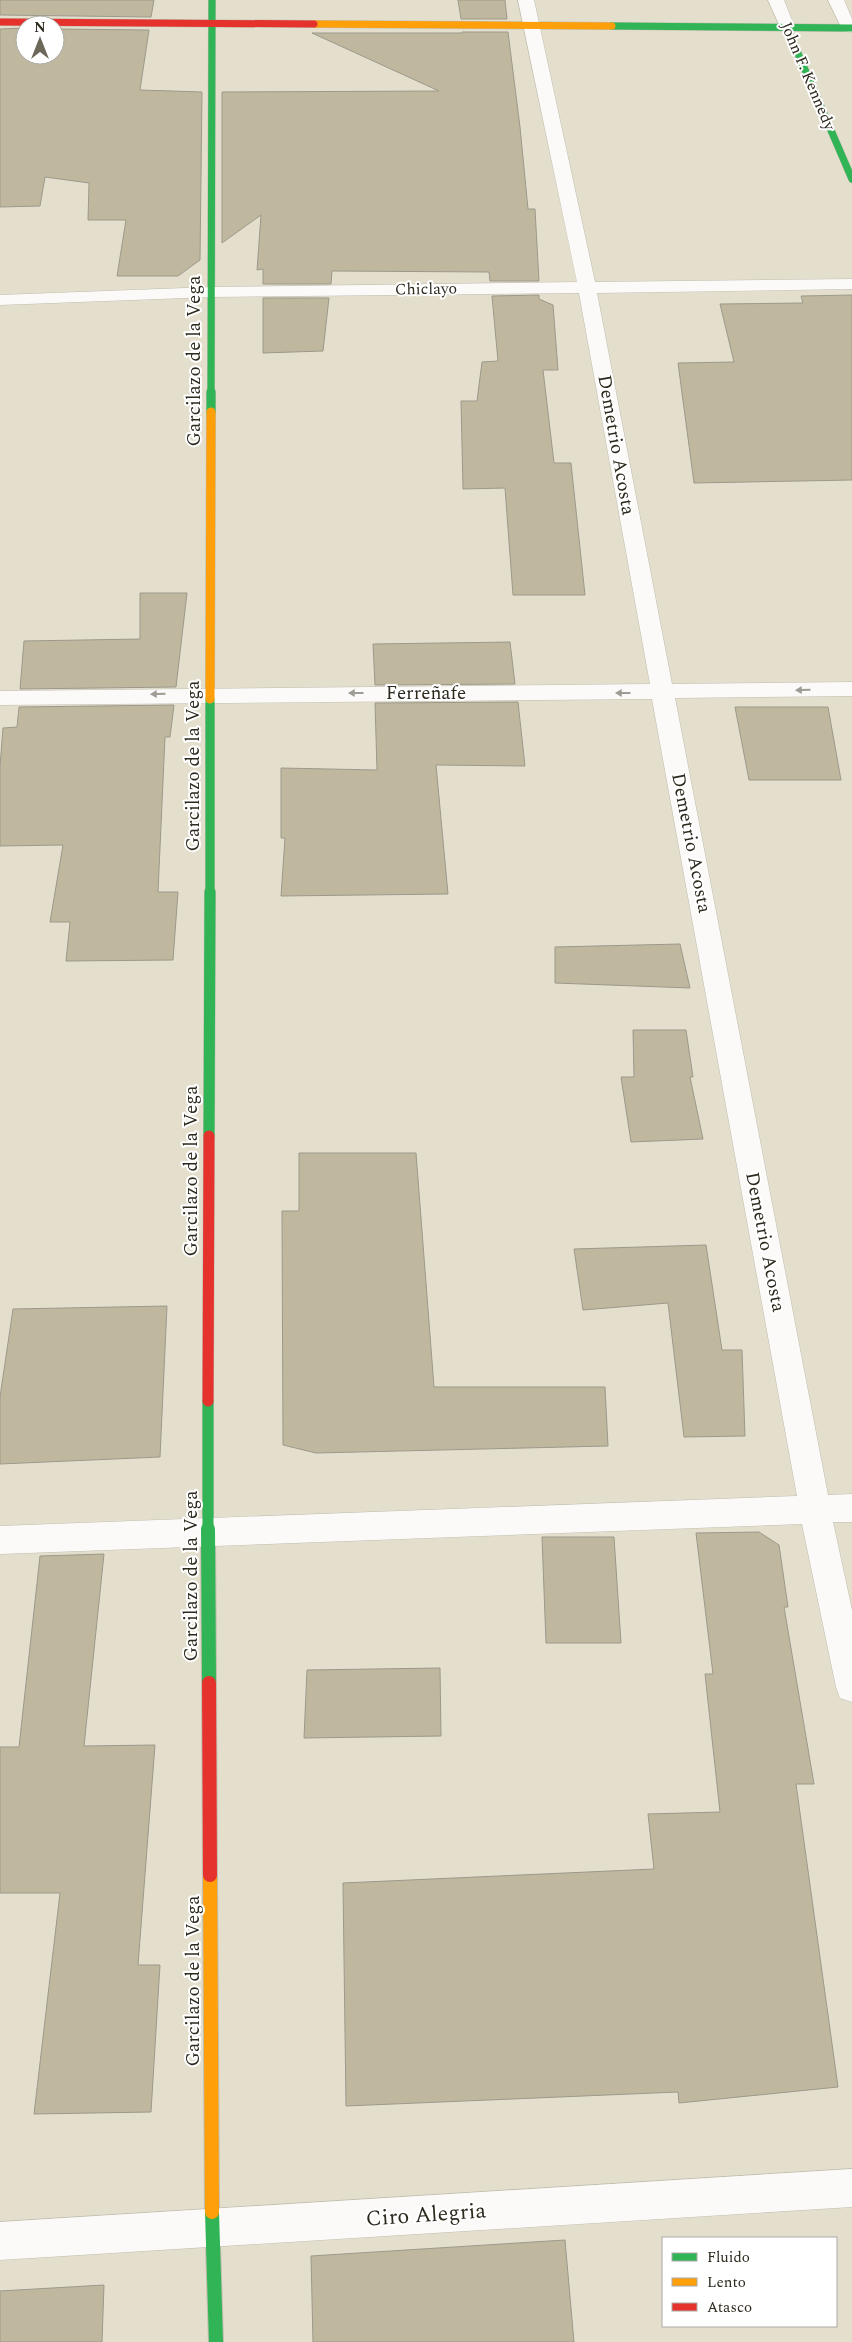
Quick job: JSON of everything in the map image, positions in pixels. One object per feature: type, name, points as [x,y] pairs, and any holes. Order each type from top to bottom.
[{"type":"street","name":"Garcilazo de la Vega","points":[[212,0],[208,1532],[212,2228],[216,2342]]},
{"type":"street","name":"Demetrio Acosta","points":[[526,0],[587,287],[815,1510],[852,1688]]},
{"type":"street","name":"John F. Kennedy","points":[[776,0],[852,179]]},
{"type":"street","points":[[0,22],[787,28],[851,31],[836,0]]},
{"type":"street","name":"Chiclayo","points":[[0,300],[212,292],[852,284]]},
{"type":"street","name":"Ferreñafe","points":[[0,698],[210,694],[662,692],[852,689]]},
{"type":"street","points":[[0,1540],[852,1508]]},
{"type":"street","name":"Ciro Alegria","points":[[0,2241],[852,2188]]},
{"type":"building","points":[[0,0],[154,0],[151,17],[0,15]]},
{"type":"building","points":[[458,0],[505,0],[507,19],[461,19]]},
{"type":"building","points":[[15,28],[15,65],[65,65],[65,29],[149,30],[140,90],[202,92],[200,260],[178,276],[117,276],[126,220],[88,220],[89,183],[45,177],[40,206],[0,207],[0,29]]},
{"type":"building","points":[[508,32],[528,209],[535,209],[539,281],[490,281],[489,272],[332,271],[331,284],[263,284],[263,269],[257,270],[261,215],[222,243],[222,92],[439,91],[312,33]]},
{"type":"building","points":[[539,295],[539,299],[553,305],[558,370],[543,370],[554,463],[571,463],[585,595],[513,595],[505,488],[463,489],[461,401],[477,401],[482,362],[498,361],[492,296]]},
{"type":"building","points":[[852,295],[852,480],[694,483],[678,363],[734,362],[720,304],[803,303],[801,296]]},
{"type":"building","points":[[263,298],[329,298],[323,351],[263,353]]},
{"type":"building","points":[[140,593],[187,593],[176,687],[20,689],[24,641],[140,639]]},
{"type":"building","points":[[510,642],[515,684],[375,685],[373,644]]},
{"type":"building","points":[[518,702],[525,766],[436,765],[448,894],[281,896],[285,838],[281,838],[281,768],[377,770],[375,703]]},
{"type":"building","points":[[174,705],[170,737],[165,737],[158,892],[178,892],[173,960],[66,961],[70,922],[50,922],[63,845],[0,846],[0,766],[3,728],[17,727],[19,707]]},
{"type":"building","points":[[735,707],[828,707],[841,780],[749,780]]},
{"type":"building","points":[[680,944],[690,988],[555,983],[555,947]]},
{"type":"building","points":[[633,1030],[686,1030],[693,1077],[690,1077],[703,1139],[631,1142],[621,1077],[634,1077]]},
{"type":"building","points":[[299,1153],[416,1153],[434,1387],[605,1387],[608,1446],[316,1453],[283,1445],[282,1211],[299,1211]]},
{"type":"building","points":[[706,1245],[722,1350],[742,1350],[745,1436],[684,1437],[668,1303],[583,1310],[574,1249]]},
{"type":"building","points":[[167,1306],[160,1457],[0,1464],[0,1397],[13,1309]]},
{"type":"building","points":[[759,1532],[779,1545],[788,1607],[784,1607],[814,1784],[796,1784],[838,2087],[679,2103],[678,2092],[346,2106],[343,1883],[654,1869],[648,1814],[720,1812],[705,1674],[713,1674],[696,1533]]},
{"type":"building","points":[[542,1537],[614,1537],[621,1643],[546,1643]]},
{"type":"building","points":[[104,1554],[84,1746],[155,1745],[138,1965],[160,1965],[151,2112],[34,2114],[60,1893],[0,1893],[0,1747],[19,1747],[40,1556]]},
{"type":"building","points":[[440,1668],[441,1736],[304,1738],[307,1670]]},
{"type":"building","points":[[565,2240],[574,2342],[313,2342],[311,2256]]},
{"type":"building","points":[[104,2285],[102,2342],[0,2342],[0,2291]]},
{"type":"traffic: fast","points":[[211,412],[212,0]]},
{"type":"traffic: fast","points":[[612,26],[852,28]]},
{"type":"traffic: fast","points":[[787,28],[852,179]]},
{"type":"traffic: fast","points":[[209,1136],[210,699]]},
{"type":"traffic: fast","points":[[208,1401],[209,1683]]},
{"type":"traffic: fast","points":[[212,2212],[216,2342]]},
{"type":"traffic: slow","points":[[314,24],[612,26]]},
{"type":"traffic: slow","points":[[210,699],[211,412]]},
{"type":"traffic: slow","points":[[210,1875],[212,2212]]},
{"type":"traffic: jam","points":[[0,22],[314,24]]},
{"type":"traffic: jam","points":[[208,1401],[209,1136]]},
{"type":"traffic: jam","points":[[209,1683],[210,1875]]}]
